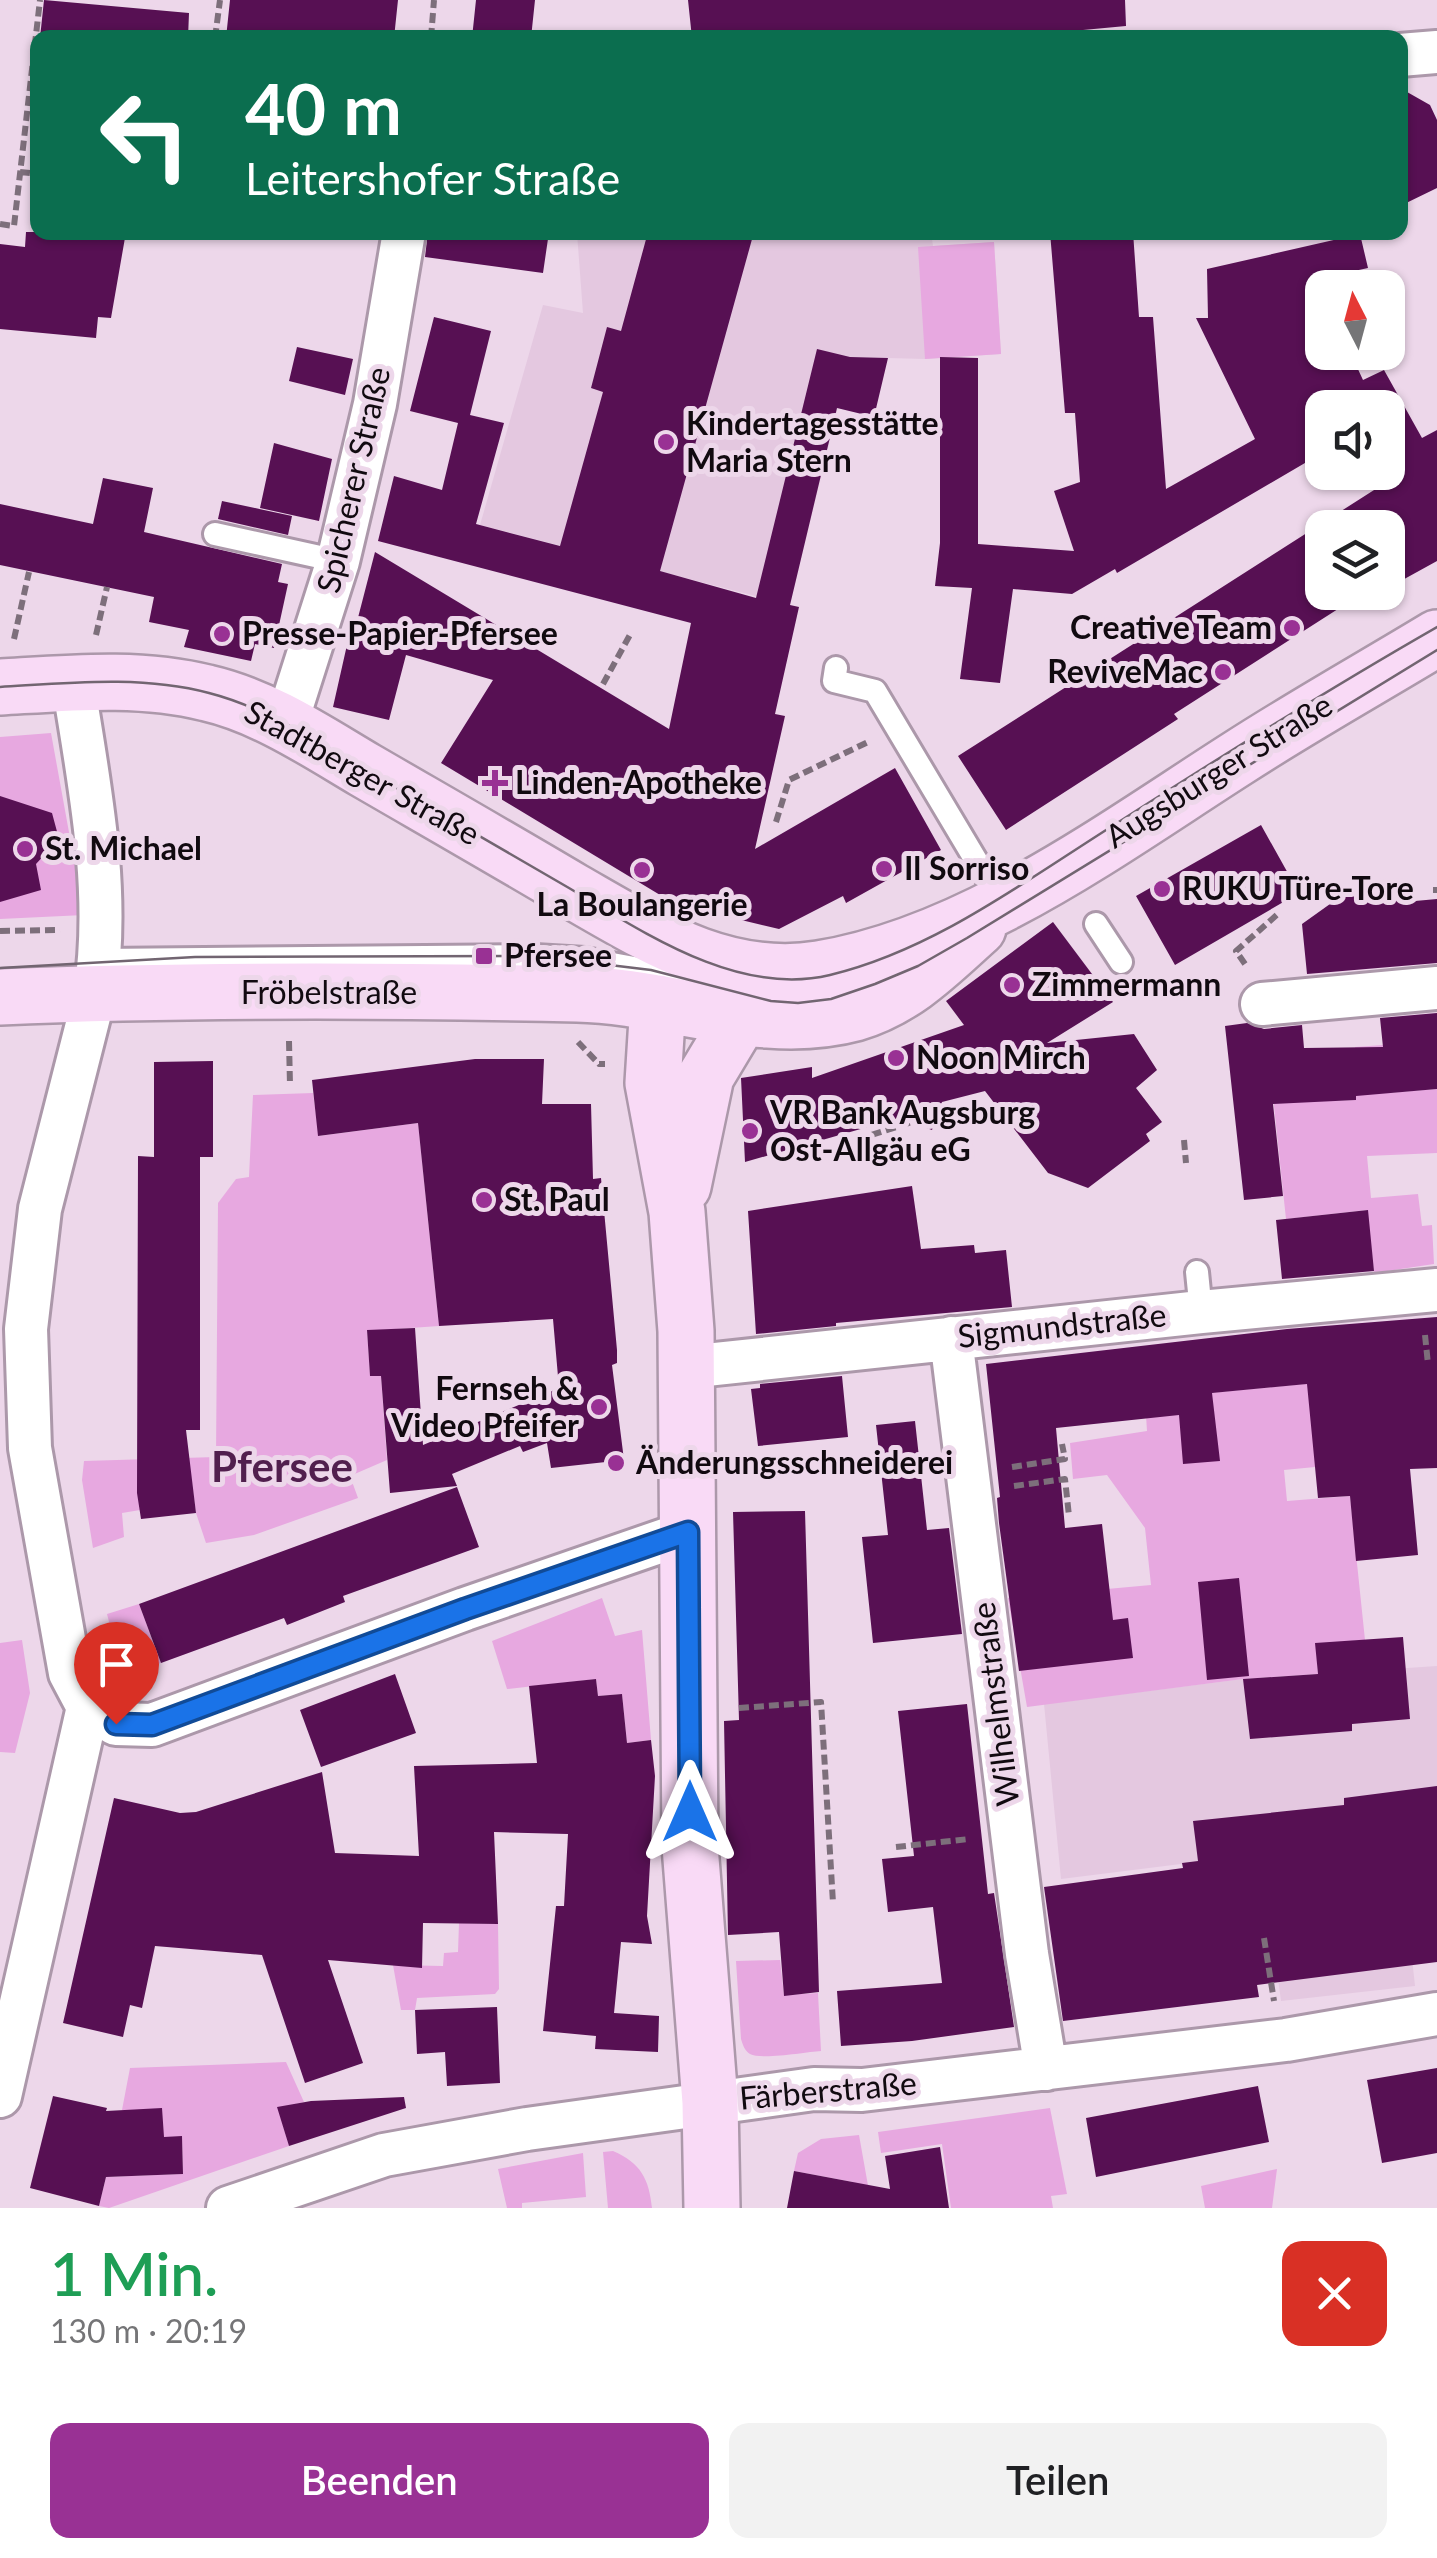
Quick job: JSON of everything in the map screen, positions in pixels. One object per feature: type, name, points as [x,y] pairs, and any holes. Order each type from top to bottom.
[{"type":"street","points":[[1408,54],[1437,52]]},
{"type":"street","name":"Spicherer Straße","points":[[286,724],[338,561],[375,404],[403,240]]},
{"type":"street","name":"Augsburger Straße","points":[[679,979],[754,1005],[779,1021],[822,1019],[891,1000],[920,980],[1003,906],[1243,754],[1437,638]]},
{"type":"street","points":[[83,665],[97,846],[99,961],[40,1210],[26,1330],[30,1448],[70,1673],[88,1707],[116,1724],[152,1725],[465,1609],[688,1532]]},
{"type":"street","name":"Stadtberger Straße","points":[[5,670],[83,665],[138,683],[209,693],[286,724],[606,910],[679,979]]},
{"type":"street","name":"Augsburger Straße","points":[[679,979],[824,968],[906,944],[1003,906]]},
{"type":"street","name":"Fröbelstraße","points":[[0,996],[99,961],[580,994],[679,979]]},
{"type":"street","points":[[679,979],[653,1083],[677,1212],[687,1367],[690,1846],[710,2102],[712,2208]]},
{"type":"street","points":[[1267,1003],[1437,988]]},
{"type":"street","points":[[677,1212],[706,1076],[754,1005]]},
{"type":"street","name":"Sigmundstraße","points":[[687,1367],[951,1338],[1199,1292],[1437,1290]]},
{"type":"street","name":"Wilhelmstraße","points":[[951,1338],[1012,1834],[1046,2069]]},
{"type":"street","points":[[0,2096],[88,1707]]},
{"type":"street","name":"Färberstraße","points":[[228,2208],[384,2156],[527,2129],[710,2102],[831,2088],[862,2090],[1279,2040],[1437,2014]]},
{"type":"lane","points":[[216,534],[338,561]]},
{"type":"lane","points":[[836,668],[834,681],[874,691],[1003,906]]},
{"type":"lane","points":[[1096,924],[1120,962]]},
{"type":"path","points":[[37,30],[40,0]]},
{"type":"path","points":[[215,30],[220,0]]},
{"type":"path","points":[[431,30],[434,0]]},
{"type":"path","points":[[0,224],[14,226],[30,86]]},
{"type":"path","points":[[20,172],[30,173]]},
{"type":"path","points":[[5,670],[28,572]]},
{"type":"path","points":[[83,665],[106,587]]},
{"type":"path","points":[[603,684],[632,633]]},
{"type":"path","points":[[776,822],[790,780],[896,728]]},
{"type":"path","points":[[1267,1003],[1236,951],[1280,913]]},
{"type":"path","points":[[0,932],[99,961]]},
{"type":"path","points":[[843,1144],[912,1122]]},
{"type":"path","points":[[1184,1140],[1186,1162]]},
{"type":"path","points":[[969,1482],[1065,1459],[1062,1444]]},
{"type":"path","points":[[969,1482],[1065,1479],[1069,1516]]},
{"type":"path","points":[[689,1712],[821,1702],[833,1904]]},
{"type":"path","points":[[896,1846],[1012,1834]]},
{"type":"path","points":[[1264,1938],[1279,2040]]},
{"type":"shaded area","name":"Kindertagesstätte Maria Stern","points":[[578,240],[932,240],[933,246],[994,242],[1001,354],[925,359],[850,357],[790,605],[480,525],[543,305],[583,313]]},
{"type":"shaded area","points":[[994,242],[1001,354],[925,359],[918,247]]},
{"type":"shaded area","points":[[51,733],[84,915],[0,919],[0,737]]},
{"type":"shaded area","points":[[1383,1045],[1387,1093],[1437,1089],[1437,1153],[1367,1156],[1371,1198],[1418,1194],[1422,1226],[1432,1225],[1434,1264],[1374,1273],[1367,1210],[1286,1219],[1272,1088],[1329,1082],[1331,1101],[1356,1100],[1355,1047]]},
{"type":"shaded area","points":[[313,1093],[319,1136],[418,1123],[439,1326],[367,1331],[370,1375],[381,1376],[387,1460],[350,1476],[358,1498],[254,1535],[206,1543],[196,1513],[191,1476],[137,1482],[140,1510],[122,1513],[124,1537],[93,1548],[82,1480],[84,1461],[216,1457],[218,1203],[236,1179],[249,1177],[253,1095]]},
{"type":"shaded area","points":[[1326,1382],[1315,1467],[1284,1470],[1287,1501],[1350,1496],[1365,1640],[1316,1644],[1318,1674],[1243,1679],[1027,1707],[1008,1598],[1151,1585],[1145,1528],[1107,1475],[1073,1479],[1070,1443],[1147,1431],[1145,1399]]},
{"type":"shaded area","points":[[602,1598],[615,1636],[642,1630],[651,1740],[627,1743],[622,1694],[598,1696],[596,1679],[507,1689],[492,1641]]},
{"type":"shaded area","points":[[139,1604],[161,1663],[138,1670],[125,1669],[119,1661],[107,1614]]},
{"type":"shaded area","points":[[22,1640],[30,1693],[15,1753],[0,1752],[0,1643]]},
{"type":"shaded area","points":[[1437,1666],[1437,1832],[1399,1837],[1415,1986],[1281,2001],[1261,1854],[1061,1879],[1044,1704],[1243,1679]]},
{"type":"shaded area","points":[[459,1923],[498,1924],[499,1989],[495,1994],[417,1998],[415,2010],[401,2010],[393,1965],[443,1966],[444,1953],[458,1952]]},
{"type":"shaded area","points":[[780,1960],[784,1995],[818,1993],[821,2051],[764,2056],[750,2054],[744,2047],[736,1961]]},
{"type":"shaded area","points":[[286,2062],[304,2102],[278,2108],[289,2146],[109,2208],[99,2206],[106,2177],[183,2174],[182,2137],[164,2137],[122,2110],[130,2068]]},
{"type":"shaded area","points":[[1050,2108],[1067,2194],[1051,2196],[1053,2208],[951,2208],[942,2144],[881,2153],[878,2132]]},
{"type":"shaded area","points":[[859,2135],[872,2208],[853,2182],[794,2171],[798,2153],[821,2139]]},
{"type":"shaded area","points":[[613,2151],[642,2173],[652,2208],[608,2208],[603,2152]]},
{"type":"shaded area","points":[[583,2153],[586,2197],[507,2208],[498,2169]]},
{"type":"shaded area","points":[[1277,2169],[1272,2208],[1205,2208],[1201,2186]]},
{"type":"building","points":[[44,0],[189,13],[188,30],[41,30]]},
{"type":"building","points":[[230,0],[398,0],[395,30],[227,30]]},
{"type":"building","points":[[476,0],[535,0],[532,30],[473,30]]},
{"type":"building","points":[[688,0],[1125,0],[1126,26],[1083,30],[691,30]]},
{"type":"building","points":[[1408,93],[1430,105],[1437,120],[1437,188],[1408,202]]},
{"type":"building","points":[[26,232],[30,232],[30,240],[125,240],[111,318],[98,317],[96,338],[0,329],[0,244],[25,247]]},
{"type":"building","points":[[427,240],[548,240],[543,273],[425,257]]},
{"type":"building","points":[[646,240],[752,240],[660,571],[756,598],[817,349],[850,357],[888,358],[874,417],[837,408],[790,605],[799,607],[775,714],[785,716],[755,849],[895,768],[941,850],[846,903],[843,896],[779,929],[675,904],[441,763],[493,680],[406,655],[389,720],[333,707],[349,636],[353,637],[375,552],[669,729],[691,623],[378,541],[394,476],[442,490],[458,423],[410,411],[434,317],[491,331],[470,415],[504,423],[476,524],[560,546],[603,392],[591,388],[607,327],[621,331]]},
{"type":"building","points":[[1051,240],[1134,240],[1139,317],[1153,317],[1166,489],[1255,439],[1196,318],[1208,318],[1207,269],[1334,240],[1361,240],[1368,268],[1305,270],[1305,370],[1358,370],[1363,380],[1384,370],[1395,390],[1305,390],[1305,463],[1117,573],[1115,569],[1072,594],[1013,589],[1000,683],[960,679],[972,588],[935,586],[940,543],[940,357],[978,358],[978,544],[1074,551],[1054,491],[1080,482],[1075,413],[1065,413]]},
{"type":"building","points":[[297,347],[353,359],[345,395],[289,381]]},
{"type":"building","points":[[1405,408],[1422,438],[1437,430],[1437,561],[1405,579],[1405,510],[1343,510],[1374,490],[1405,490]]},
{"type":"building","points":[[274,443],[332,459],[319,521],[260,508]]},
{"type":"building","points":[[103,478],[153,488],[144,532],[282,564],[278,582],[288,584],[274,648],[255,644],[251,661],[184,647],[189,630],[149,622],[154,597],[0,565],[0,504],[93,524]]},
{"type":"building","points":[[222,501],[292,516],[288,535],[218,519]]},
{"type":"building","points":[[1305,534],[1305,610],[1336,610],[1174,714],[1178,719],[1006,830],[958,756]]},
{"type":"building","name":"St. Michael","points":[[0,796],[52,813],[59,839],[36,864],[41,890],[0,902]]},
{"type":"building","points":[[1261,825],[1299,893],[1175,965],[1136,896]]},
{"type":"building","points":[[1401,880],[1404,902],[1437,899],[1437,963],[1307,974],[1302,924],[1358,884]]},
{"type":"building","points":[[1053,922],[1113,1002],[1047,1043],[1134,1034],[1157,1070],[1136,1088],[1162,1122],[1146,1134],[1150,1141],[1088,1188],[1048,1173],[985,1091],[942,1102],[932,1130],[899,1118],[745,1162],[741,1078],[812,1067],[812,1078],[964,1025],[946,1001]]},
{"type":"building","points":[[1437,1013],[1437,1089],[1356,1096],[1356,1100],[1273,1104],[1283,1196],[1244,1200],[1225,1026],[1247,1023],[1264,1029],[1302,1025],[1304,1048],[1383,1047],[1380,1018]]},
{"type":"building","points":[[475,1059],[544,1059],[542,1104],[591,1104],[593,1179],[601,1178],[617,1350],[617,1363],[612,1365],[624,1460],[551,1468],[547,1443],[523,1452],[520,1446],[452,1474],[457,1486],[390,1493],[381,1376],[370,1376],[367,1330],[415,1328],[423,1445],[559,1388],[553,1319],[439,1326],[418,1123],[318,1136],[312,1080]]},
{"type":"building","points":[[213,1061],[213,1157],[200,1157],[200,1430],[186,1430],[196,1513],[141,1519],[137,1493],[138,1156],[154,1157],[154,1062]]},
{"type":"building","points":[[912,1186],[921,1249],[974,1245],[975,1253],[1006,1250],[1012,1307],[756,1334],[748,1211]]},
{"type":"building","points":[[1368,1210],[1374,1271],[1282,1279],[1276,1220]]},
{"type":"building","points":[[1437,1317],[1437,1468],[1410,1469],[1418,1555],[1356,1561],[1350,1496],[1318,1498],[1307,1384],[1212,1393],[1220,1461],[1183,1464],[1179,1415],[1056,1428],[1065,1528],[1102,1524],[1113,1620],[1128,1618],[1133,1658],[1019,1671],[999,1523],[1000,1497],[986,1364],[1287,1329]]},
{"type":"building","points":[[842,1376],[848,1437],[758,1446],[751,1389],[760,1388],[760,1384]]},
{"type":"building","points":[[915,1421],[927,1530],[949,1528],[962,1634],[873,1643],[862,1537],[888,1535],[876,1425]]},
{"type":"building","points":[[457,1487],[479,1547],[343,1596],[345,1602],[287,1625],[284,1618],[161,1663],[139,1604]]},
{"type":"building","points":[[805,1511],[819,1992],[784,1996],[779,1932],[728,1935],[724,1721],[739,1720],[733,1512]]},
{"type":"building","points":[[1239,1578],[1249,1676],[1207,1680],[1198,1582]]},
{"type":"building","points":[[1403,1637],[1410,1719],[1352,1724],[1352,1731],[1250,1739],[1243,1679],[1318,1674],[1315,1643]]},
{"type":"building","points":[[395,1674],[416,1733],[321,1767],[300,1710]]},
{"type":"building","points":[[596,1679],[598,1696],[622,1694],[627,1743],[651,1740],[655,1776],[647,1916],[652,1944],[621,1942],[614,2013],[659,2016],[658,2052],[595,2049],[596,2036],[543,2031],[556,1906],[564,1906],[568,1834],[494,1832],[498,1924],[423,1923],[422,1968],[328,1960],[363,2063],[305,2083],[262,1955],[155,1946],[142,2008],[130,2005],[123,2037],[63,2023],[114,1798],[180,1813],[196,1812],[322,1772],[335,1853],[419,1856],[414,1766],[537,1763],[529,1686]]},
{"type":"building","points":[[967,1704],[988,1894],[994,1893],[1014,2027],[841,2046],[837,1991],[942,1983],[933,1907],[888,1912],[882,1859],[914,1856],[898,1711]]},
{"type":"building","points":[[1437,1786],[1437,1962],[1257,1985],[1259,1997],[1063,2021],[1044,1887],[1183,1868],[1182,1863],[1198,1861],[1193,1821],[1344,1805],[1344,1798]]},
{"type":"building","points":[[497,2007],[500,2083],[447,2086],[445,2052],[417,2054],[415,2010]]},
{"type":"building","points":[[1437,2068],[1437,2153],[1382,2163],[1367,2080]]},
{"type":"building","points":[[1258,2086],[1269,2142],[1096,2177],[1086,2118]]},
{"type":"building","points":[[53,2096],[107,2108],[106,2111],[162,2108],[164,2137],[182,2136],[183,2174],[106,2177],[99,2206],[30,2188]]},
{"type":"building","points":[[404,2097],[406,2108],[289,2146],[277,2107],[311,2101]]},
{"type":"building","points":[[940,2147],[949,2208],[787,2208],[794,2171],[890,2189],[885,2156]]},
{"type":"tram line","points":[[0,687],[131,682],[183,687],[231,700],[294,728],[661,941],[727,969],[795,979],[830,975],[868,964],[978,912],[1274,724],[1437,627]]},
{"type":"tram line","points":[[0,968],[195,957],[535,956],[651,970],[771,1001],[831,999],[918,966],[967,938],[1437,650]]},
{"type":"place","name":"Kindertagesstätte Maria Stern","points":[[666,442]]},
{"type":"place","name":"Creative Team","points":[[1292,628]]},
{"type":"place","name":"Presse-Papier-Pfersee","points":[[222,634]]},
{"type":"place","name":"ReviveMac","points":[[1223,672]]},
{"type":"place","name":"Linden-Apotheke","points":[[495,783]]},
{"type":"place","name":"St. Michael","points":[[25,849]]},
{"type":"place","name":"Il Sorriso","points":[[884,869]]},
{"type":"place","name":"La Boulangerie","points":[[642,870]]},
{"type":"place","name":"RUKU Türe-Tore","points":[[1162,889]]},
{"type":"place","name":"Pfersee","points":[[484,956]]},
{"type":"place","name":"Zimmermann","points":[[1012,985]]},
{"type":"place","name":"Noon Mirch","points":[[896,1058]]},
{"type":"place","name":"VR Bank Augsburg Ost-Allgäu eG","points":[[750,1131]]},
{"type":"place","name":"St. Paul","points":[[484,1200]]},
{"type":"place","name":"Fernseh & Video Pfeifer","points":[[599,1407]]},
{"type":"place","name":"Änderungsschneiderei","points":[[616,1463]]},
{"type":"district","name":"Pfersee","points":[[282,1467]]},
{"type":"route","points":[[116,1724],[152,1725],[465,1609],[688,1532],[690,1812]]}]
